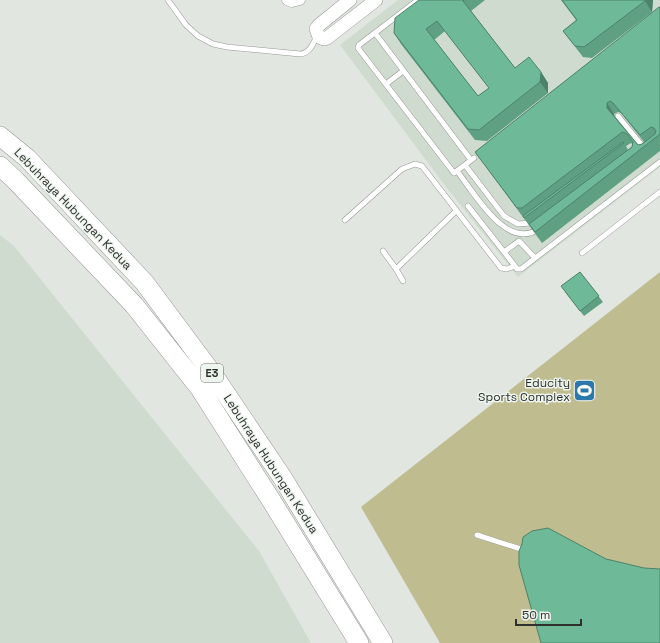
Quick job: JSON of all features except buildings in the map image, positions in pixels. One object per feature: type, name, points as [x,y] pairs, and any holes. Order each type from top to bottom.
[{"type":"highway","name":"Lebuhraya Hubungan Kedua","points":[[0,136],[27,158],[144,282],[214,376],[282,477],[383,643]]},
{"type":"highway","name":"Lebuhraya Hubungan Kedua","points":[[0,166],[134,305],[199,387],[359,643]]},
{"type":"street","points":[[287,0],[292,2],[300,0]]},
{"type":"street","points":[[350,0],[319,24],[316,29],[317,35],[321,38],[327,38],[376,0]]},
{"type":"lane","points":[[168,0],[186,25],[198,36],[213,44],[227,47],[304,54],[310,49],[317,35]]},
{"type":"lane","points":[[418,0],[359,45],[359,50],[496,222],[514,233],[533,233],[545,224]]},
{"type":"lane","points":[[374,33],[472,159],[456,172]]},
{"type":"lane","points":[[386,84],[403,71]]},
{"type":"lane","points":[[618,116],[647,152],[652,149]]},
{"type":"lane","points":[[468,206],[515,266],[521,269],[660,162]]},
{"type":"lane","points":[[345,220],[402,169],[415,164],[422,166],[501,268],[507,269],[515,266]]},
{"type":"lane","points":[[465,165],[504,216],[518,224],[531,223],[537,218]]},
{"type":"lane","points":[[582,253],[660,192]]},
{"type":"lane","points":[[396,269],[456,211]]},
{"type":"lane","points":[[504,252],[519,241],[535,258]]},
{"type":"lane","points":[[383,251],[403,281]]},
{"type":"lane","points":[[477,535],[524,550]]},
{"type":"shaded area","points":[[398,0],[660,0],[660,167],[518,277],[446,187],[340,45]]},
{"type":"shaded area","points":[[0,235],[14,246],[259,551],[311,643],[0,643]]},
{"type":"shaded area","name":"Educity Sports Complex","points":[[660,272],[660,643],[440,643],[361,507]]},
{"type":"place","name":"Educity Sports Complex","points":[[585,390]]}]
